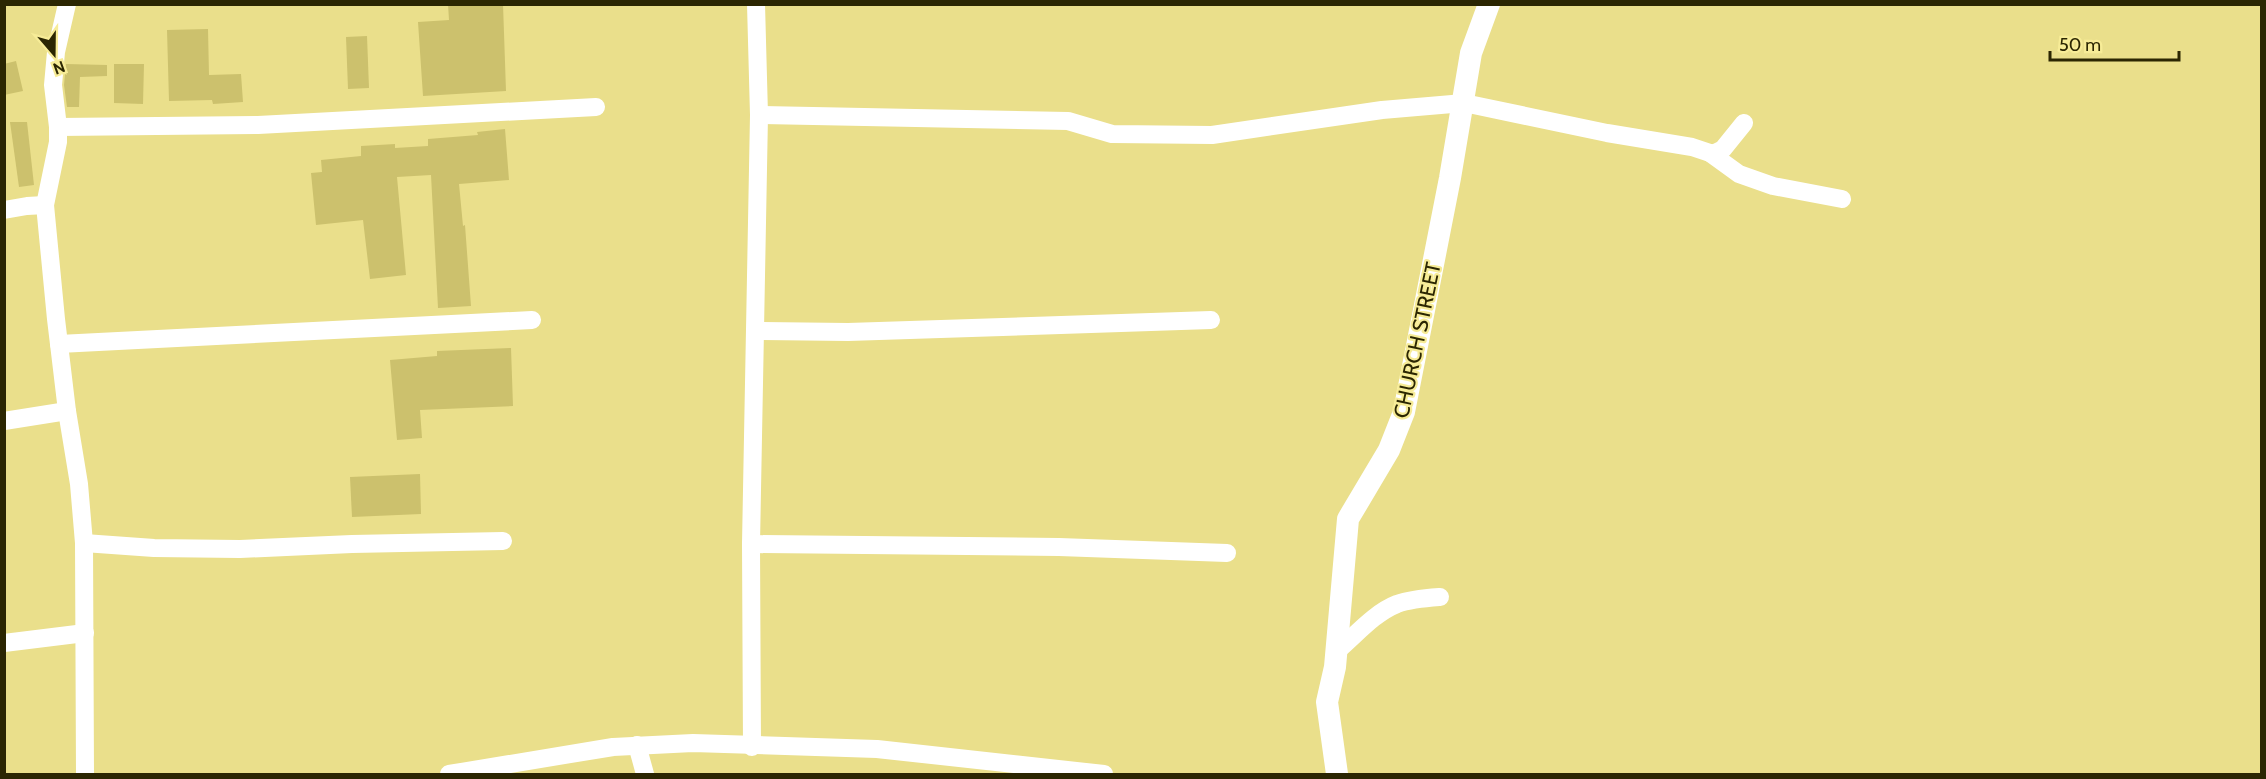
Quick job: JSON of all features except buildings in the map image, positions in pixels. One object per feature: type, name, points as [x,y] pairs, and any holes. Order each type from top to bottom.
[{"type":"street","points":[[67,4],[56,52],[53,85],[58,142],[45,205],[58,344],[79,484],[84,543],[85,774]]},
{"type":"street","points":[[752,747],[751,544],[759,115],[756,4]]},
{"type":"street","name":"CHURCH STREET","points":[[1337,774],[1327,702],[1337,651],[1348,519],[1389,450],[1404,412],[1464,103],[1471,53],[1489,4]]},
{"type":"street","points":[[759,115],[1068,121],[1112,134],[1156,136],[1212,135],[1382,110],[1464,103],[1607,133],[1692,147],[1710,153],[1739,174],[1773,186],[1842,199]]},
{"type":"street","points":[[58,127],[258,125],[596,108]]},
{"type":"street","points":[[1710,153],[1717,153],[1723,149],[1744,123]]},
{"type":"street","points":[[4,210],[45,205]]},
{"type":"street","points":[[58,344],[532,320]]},
{"type":"street","points":[[756,331],[848,332],[1211,320]]},
{"type":"street","points":[[4,422],[67,411]]},
{"type":"street","points":[[84,543],[154,548],[240,549],[504,541]]},
{"type":"street","points":[[751,544],[1059,547],[1227,553]]},
{"type":"street","points":[[1337,651],[1371,622],[1396,605],[1413,600],[1440,597]]},
{"type":"street","points":[[4,643],[85,633]]},
{"type":"street","points":[[449,774],[637,745],[693,743],[752,747],[877,749],[1104,774]]},
{"type":"street","points":[[637,745],[645,774]]}]
